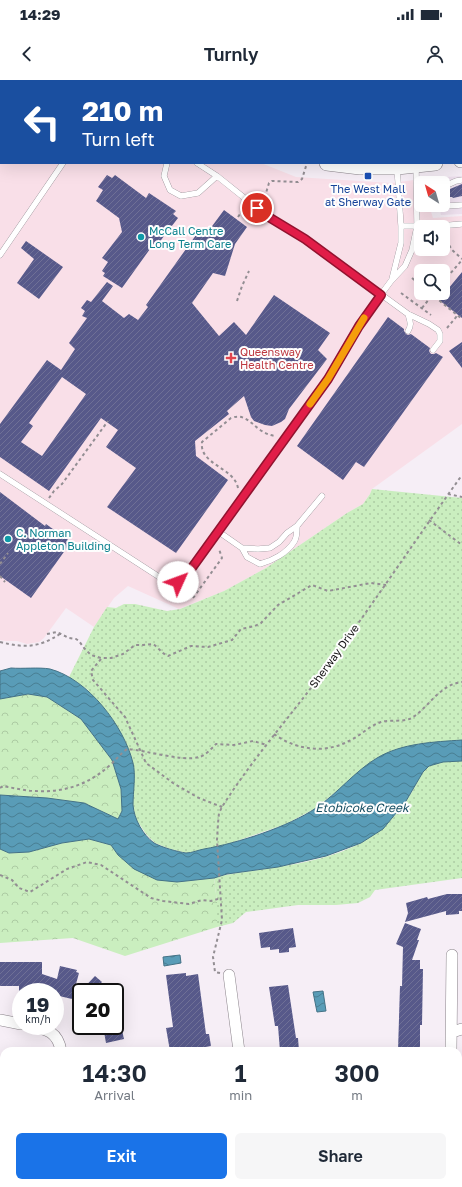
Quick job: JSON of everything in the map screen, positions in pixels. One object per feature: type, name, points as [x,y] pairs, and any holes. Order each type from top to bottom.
[{"type":"main road","points":[[335,164],[360,167],[416,164]]},
{"type":"street","points":[[452,955],[457,1030],[452,1047]]},
{"type":"street","points":[[229,975],[238,1047]]},
{"type":"street","points":[[0,1020],[12,1022]]},
{"type":"street","points":[[54,1035],[60,1047]]},
{"type":"lane","points":[[0,256],[62,164]]},
{"type":"lane","points":[[167,164],[164,176],[170,190],[181,196],[198,193],[217,176]]},
{"type":"lane","points":[[199,164],[217,176],[267,216],[305,239],[408,314],[438,330],[440,334],[440,341],[433,350]]},
{"type":"lane","points":[[416,164],[417,220]]},
{"type":"lane","points":[[391,281],[401,243],[397,165]]},
{"type":"lane","points":[[450,183],[456,180],[462,180]]},
{"type":"lane","points":[[450,206],[462,205]]},
{"type":"lane","points":[[450,225],[462,224]]},
{"type":"lane","points":[[401,226],[414,226]]},
{"type":"lane","points":[[0,474],[167,582],[178,582],[186,576],[219,532],[328,379],[359,326],[391,281],[405,266],[412,250],[414,240]]},
{"type":"lane","points":[[408,314],[411,323],[408,331]]},
{"type":"lane","points":[[242,548],[270,548],[297,526],[322,496]]},
{"type":"lane","points":[[219,532],[242,548],[247,556],[260,564],[267,562],[289,548],[295,541],[297,526]]},
{"type":"path","points":[[270,203],[263,204],[268,183],[272,181],[298,182],[302,179],[307,164]]},
{"type":"path","points":[[450,247],[462,259],[450,274]]},
{"type":"path","points":[[237,301],[249,271]]},
{"type":"path","points":[[401,293],[435,318]]},
{"type":"path","points":[[422,308],[428,300]]},
{"type":"path","points":[[439,300],[462,320]]},
{"type":"path","points":[[445,326],[447,328],[457,316]]},
{"type":"path","points":[[238,488],[233,477],[206,456],[201,447],[202,442],[231,418],[237,416],[242,416],[265,433],[276,436]]},
{"type":"path","points":[[45,504],[54,490],[62,484],[108,421]]},
{"type":"path","name":"Sherway Drive","points":[[229,975],[216,972],[213,957],[222,920],[222,898],[217,840],[219,813],[274,734],[320,675],[386,585],[429,520],[462,475]]},
{"type":"path","points":[[448,494],[462,497]]},
{"type":"path","points":[[429,520],[462,545]]},
{"type":"path","points":[[193,598],[222,558],[219,549]]},
{"type":"path","points":[[0,564],[8,553]]},
{"type":"path","points":[[0,576],[5,582]]},
{"type":"path","points":[[47,634],[57,632],[69,638],[76,638],[91,655],[101,658],[111,658],[123,654],[135,645],[143,646],[152,644],[159,648],[163,654],[168,656],[191,646],[208,647],[228,641],[235,637],[241,629],[261,623],[278,605],[312,585],[328,591],[371,583],[386,585]]},
{"type":"path","points":[[0,642],[16,646],[30,647],[51,640],[60,634]]},
{"type":"path","points":[[101,658],[91,672],[93,680],[125,717],[146,763],[173,783],[199,798],[222,807]]},
{"type":"path","points":[[274,734],[287,743],[302,748],[317,749],[335,747],[348,742],[379,723],[388,720],[405,720],[412,718],[438,693],[453,684],[462,682]]},
{"type":"path","points":[[0,788],[3,786],[35,792],[58,791],[84,784],[109,766],[127,749],[185,758],[199,757],[206,754],[216,744],[234,745],[253,741],[267,745]]},
{"type":"path","points":[[0,875],[12,880],[19,888],[30,892],[67,869],[88,862],[101,865],[151,898],[189,904],[202,900],[211,901],[222,898]]},
{"type":"shaded area","name":"Queensway Health Centre","points":[[0,164],[264,164],[296,177],[391,183],[414,180],[414,212],[431,212],[433,218],[462,216],[462,424],[372,489],[363,504],[347,513],[266,568],[224,591],[179,609],[128,586],[114,598],[94,627],[66,608],[44,638],[39,642],[27,644],[17,641],[0,640]]},
{"type":"shaded area","points":[[462,176],[462,214],[441,215],[440,212],[450,212],[450,177]]},
{"type":"green space","points":[[372,489],[462,498],[462,740],[419,744],[377,758],[316,808],[286,824],[225,845],[187,853],[170,849],[155,843],[146,834],[136,819],[133,806],[88,690],[69,677],[94,627],[107,607],[116,608],[124,604],[135,604],[167,611],[180,609],[224,591],[266,568],[347,513],[363,504]]},
{"type":"green space","points":[[28,694],[47,697],[81,719],[112,760],[121,789],[122,811],[118,819],[84,803],[47,798],[0,795],[0,699]]},
{"type":"green space","points":[[461,760],[462,878],[375,890],[370,897],[358,903],[336,905],[298,905],[246,912],[233,923],[217,927],[217,902],[214,878],[309,861],[351,848],[375,834],[394,816],[428,767],[439,762]]},
{"type":"green space","points":[[89,839],[111,845],[118,855],[177,882],[214,878],[217,902],[217,927],[125,956],[73,938],[0,943],[0,849],[9,853],[29,852],[62,843]]},
{"type":"water","name":"Etobicoke Creek","points":[[11,668],[50,669],[64,674],[91,693],[113,720],[122,734],[128,749],[134,768],[133,805],[135,816],[140,826],[146,836],[154,843],[165,848],[186,853],[232,843],[291,822],[305,815],[332,796],[369,763],[397,749],[418,744],[462,740],[462,761],[443,762],[429,766],[423,772],[406,801],[383,829],[361,843],[326,856],[278,867],[227,874],[214,878],[177,882],[157,880],[134,869],[118,855],[111,845],[89,839],[62,843],[29,852],[9,853],[0,849],[0,795],[47,798],[84,803],[118,819],[122,811],[121,789],[112,760],[81,719],[47,697],[28,694],[0,699],[0,671]]},
{"type":"water","points":[[180,955],[181,963],[164,966],[163,957]]},
{"type":"water","points":[[323,991],[326,1011],[317,1012],[313,992]]},
{"type":"building","name":"McCall Centre Long Term Care","points":[[107,175],[112,178],[115,175],[146,198],[149,193],[176,211],[173,214],[178,218],[158,244],[155,242],[122,288],[103,276],[105,273],[102,271],[108,262],[102,258],[122,232],[119,218],[96,201],[103,190],[98,187]]},
{"type":"building","points":[[462,184],[462,196],[453,198],[450,197],[450,189]]},
{"type":"building","points":[[224,210],[247,227],[235,244],[225,276],[213,273],[192,303],[219,336],[234,322],[246,335],[274,295],[330,333],[318,350],[327,359],[289,409],[285,419],[272,426],[254,421],[251,417],[244,396],[227,411],[229,414],[195,441],[196,456],[228,480],[176,553],[107,507],[136,468],[106,447],[118,430],[101,418],[49,491],[0,457],[0,424],[47,360],[61,370],[75,349],[69,343],[87,318],[82,316],[85,311],[81,308],[87,300],[91,302],[107,282],[113,286],[102,301],[124,318],[129,314],[138,320],[148,307],[146,305],[201,228],[207,233]],"holes":[[[62,377],[86,394],[42,456],[21,442],[33,426],[29,423]]]},
{"type":"building","points":[[26,241],[63,267],[39,299],[17,283],[34,259],[21,248]]},
{"type":"building","points":[[462,272],[462,318],[439,300],[450,300],[450,287]]},
{"type":"building","points":[[388,317],[404,329],[406,334],[411,334],[430,348],[429,351],[431,354],[436,353],[443,357],[364,467],[356,462],[343,480],[297,446]]},
{"type":"building","points":[[462,342],[462,368],[449,351]]},
{"type":"building","points":[[0,492],[45,526],[46,524],[71,542],[31,598],[0,576]]},
{"type":"building","points":[[447,894],[462,894],[462,911],[459,911],[459,914],[446,915],[446,911],[405,922],[408,913],[406,903],[427,897],[428,899]]},
{"type":"building","points":[[405,923],[421,929],[412,960],[420,960],[420,969],[423,969],[420,1047],[398,1047],[403,947],[396,944]]},
{"type":"building","points":[[293,928],[296,947],[289,948],[289,952],[279,953],[279,949],[270,950],[270,947],[261,948],[259,933]]},
{"type":"building","points":[[0,962],[42,962],[42,974],[57,979],[60,966],[77,970],[76,972],[79,973],[76,983],[72,983],[72,999],[64,997],[64,983],[12,983],[12,986],[0,986]]},
{"type":"building","points":[[186,973],[186,976],[198,974],[206,1034],[209,1034],[211,1046],[169,1047],[166,1028],[173,1027],[166,975]]},
{"type":"building","points":[[95,976],[102,982],[101,983],[88,983]]},
{"type":"building","points":[[288,985],[299,1047],[280,1047],[278,1026],[275,1026],[269,987]]},
{"type":"building","points":[[105,1035],[123,1035],[124,1039],[106,1043]]},
{"type":"slow traffic","points":[[310,404],[328,379],[364,318]]},
{"type":"place","name":"The West Mall at Sherway Gate","points":[[368,176]]},
{"type":"place","name":"McCall Centre Long Term Care","points":[[141,237]]},
{"type":"place","name":"Queensway Health Centre","points":[[231,358]]},
{"type":"place","name":"C. Norman Appleton Building","points":[[8,539]]},
{"type":"route","points":[[178,582],[186,576],[328,379],[359,326],[381,295],[297,233],[267,216],[257,208]]}]
